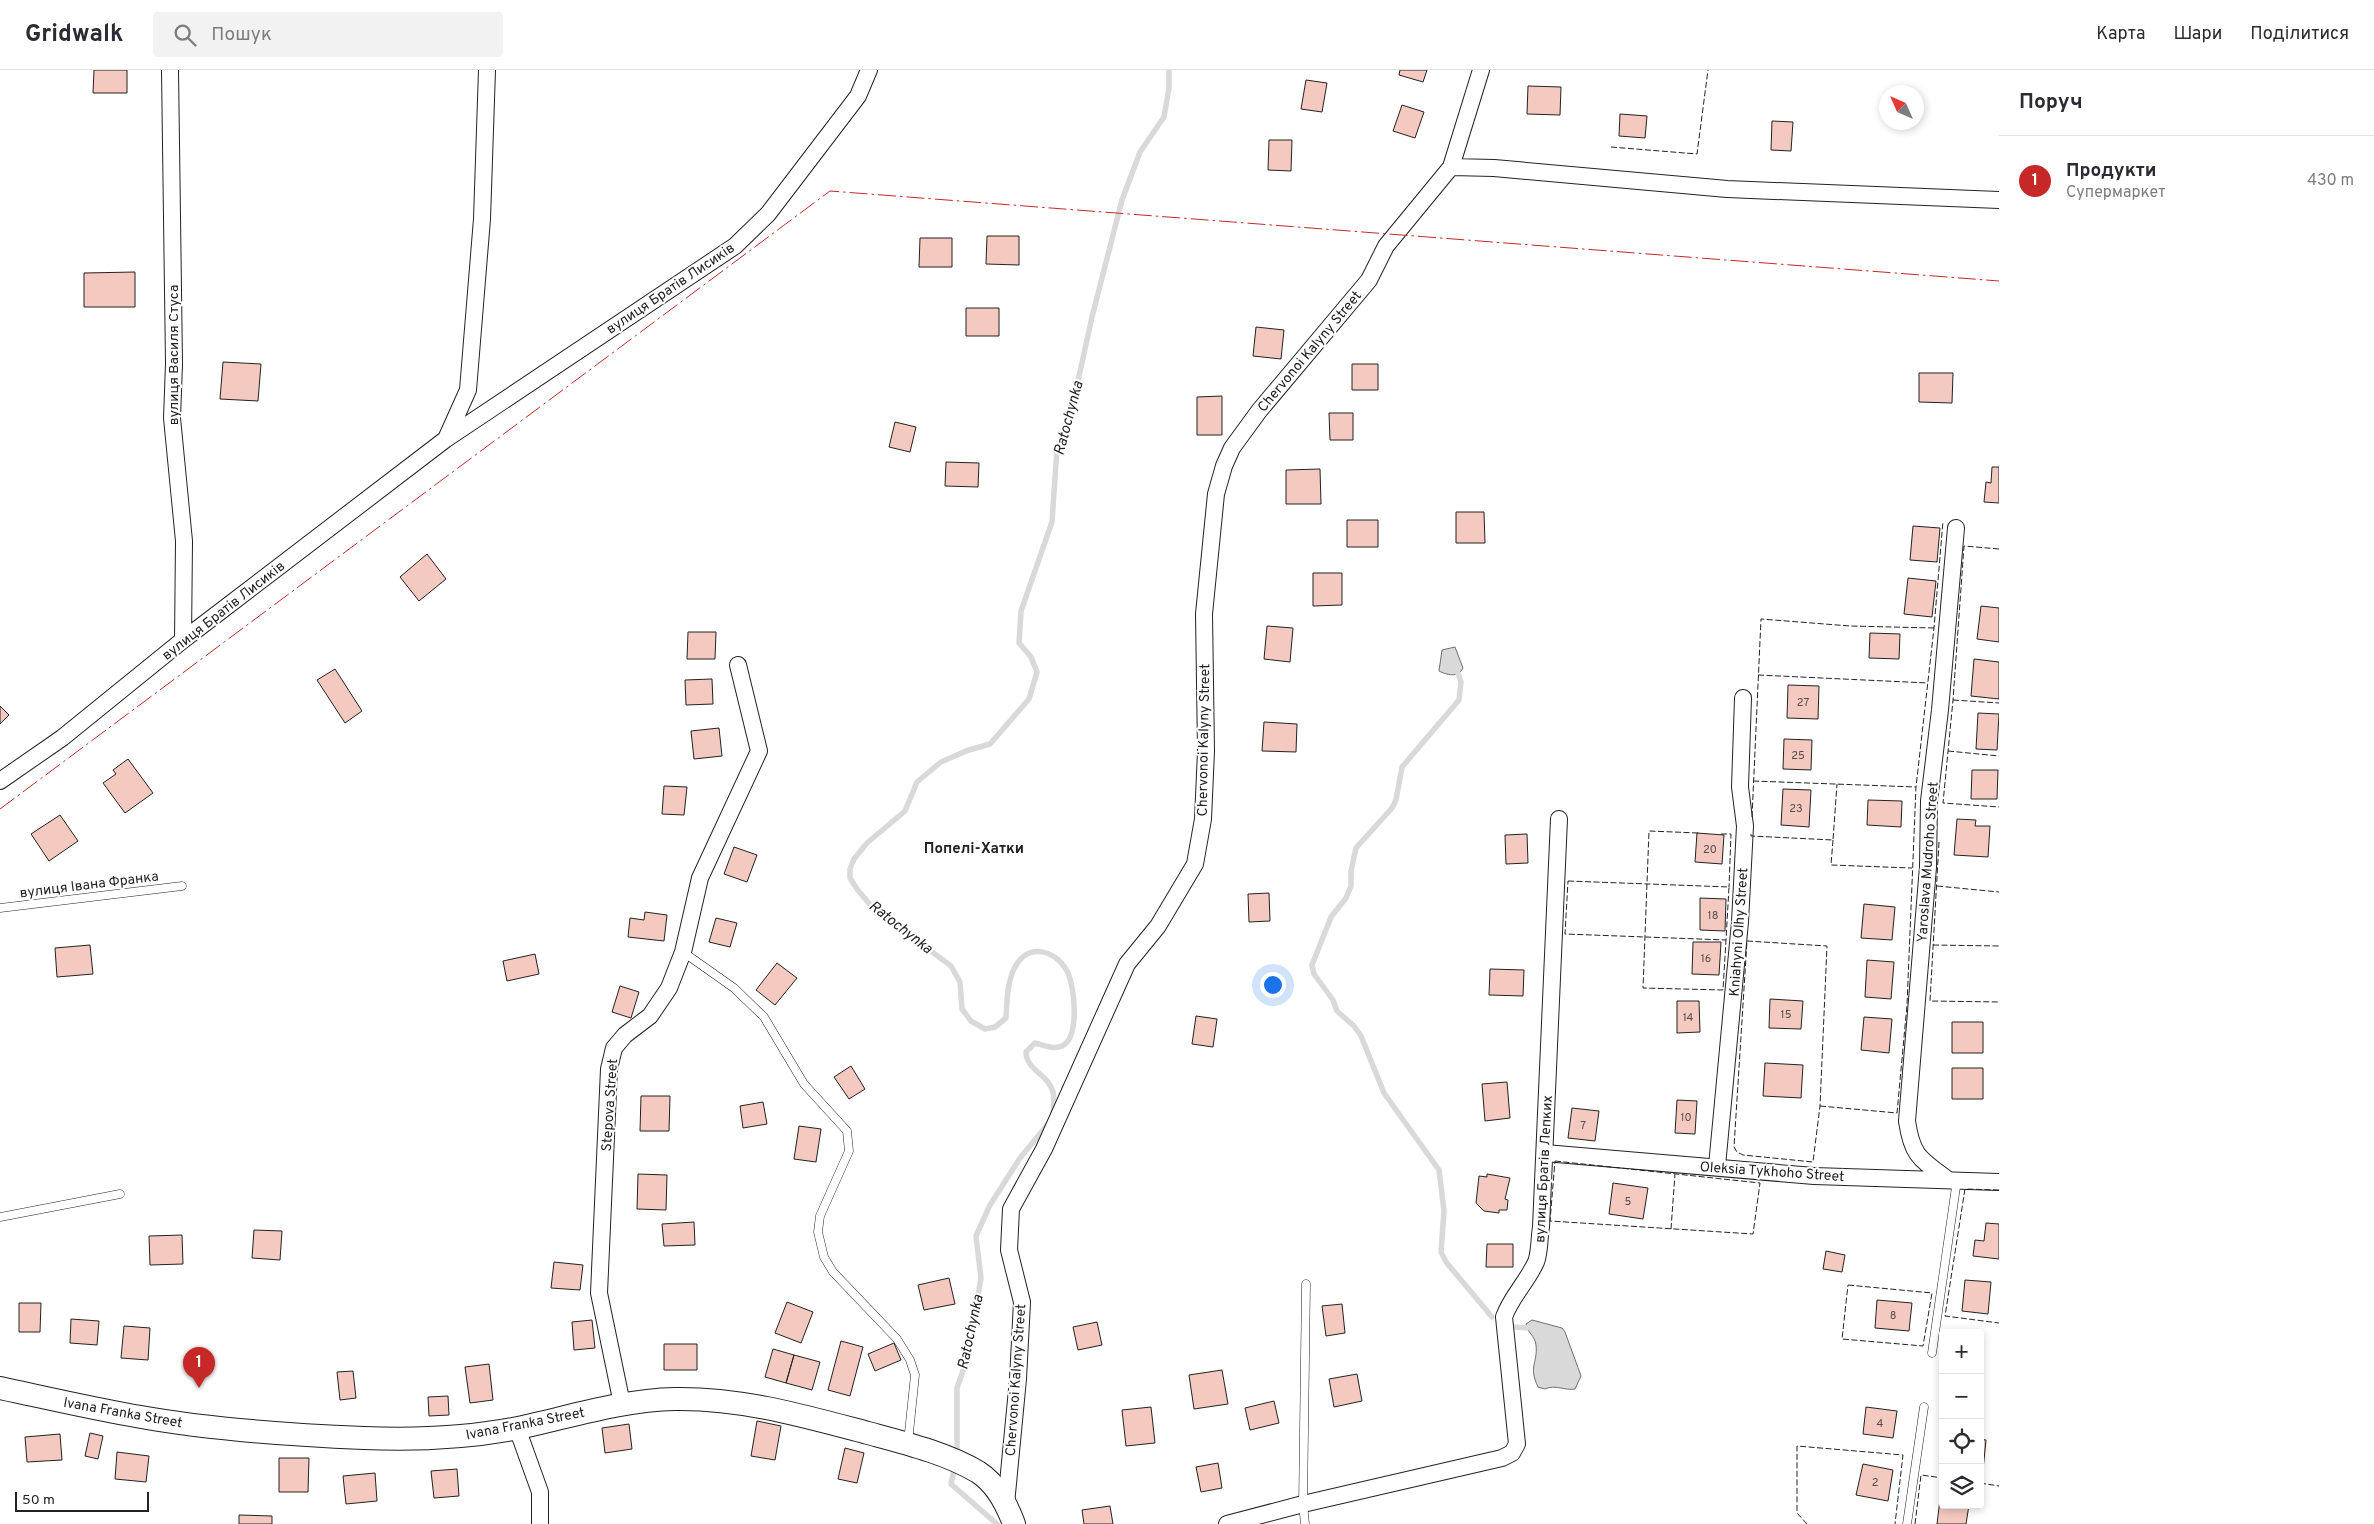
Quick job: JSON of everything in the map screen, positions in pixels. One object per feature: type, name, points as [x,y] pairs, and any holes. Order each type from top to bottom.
[{"type":"main road","name":"Ivana Franka Street","points":[[0,1388],[141,1417],[206,1426],[365,1438],[447,1437],[517,1428],[622,1404],[674,1399],[725,1401],[788,1411],[908,1444],[930,1452],[979,1473],[989,1481],[1010,1514]]},
{"type":"street","name":"вулиця Василя Стуса","points":[[170,70],[174,364],[172,418],[184,541],[183,640]]},
{"type":"street","name":"вулиця Братів Лисиків","points":[[446,439],[468,390],[482,219],[487,70]]},
{"type":"street","name":"вулиця Братів Лисиків","points":[[0,781],[62,738],[183,640],[446,439],[735,246],[768,214],[858,96],[869,70]]},
{"type":"street","name":"Chervonoi Kalyny Street","points":[[1010,1514],[1022,1302],[1009,1250],[1010,1209],[1044,1149],[1127,964],[1158,926],[1195,864],[1203,819],[1205,760],[1204,614],[1216,494],[1224,466],[1232,448],[1259,411],[1369,280],[1386,246],[1451,167],[1481,70]]},
{"type":"street","points":[[1451,167],[1494,168],[1727,189],[1999,200]]},
{"type":"street","name":"Yaroslava Mudroho Street","points":[[1952,1179],[1922,1160],[1914,1151],[1909,1139],[1906,1121],[1928,868],[1929,801],[1940,710],[1956,528]]},
{"type":"street","name":"Stepova Street","points":[[622,1404],[598,1293],[609,1069],[614,1048],[625,1035],[650,1016],[669,988],[683,952],[700,878],[759,751],[738,666]]},
{"type":"street","name":"Kniahyni Olhy Street","points":[[1717,1166],[1740,922],[1745,826],[1740,787],[1743,698]]},
{"type":"street","name":"вулиця Братів Лепких","points":[[1227,1524],[1303,1504],[1502,1458],[1512,1453],[1517,1444],[1504,1317],[1508,1304],[1531,1272],[1537,1260],[1545,1153],[1559,819]]},
{"type":"street","name":"Oleksia Tykhoho Street","points":[[1545,1153],[1717,1166],[1814,1176],[1999,1182]]},
{"type":"street","points":[[517,1428],[540,1492],[540,1524]]},
{"type":"lane","name":"вулиця Івана Франка","points":[[0,908],[182,886]]},
{"type":"lane","points":[[683,952],[734,988],[764,1017],[804,1084],[847,1131],[849,1151],[820,1216],[818,1232],[824,1257],[833,1272],[897,1339],[910,1360],[915,1375],[908,1444]]},
{"type":"lane","points":[[1932,1352],[1952,1179]]},
{"type":"lane","points":[[0,1217],[120,1194]]},
{"type":"lane","points":[[1306,1284],[1303,1504],[1306,1524]]},
{"type":"lane","points":[[1907,1524],[1924,1407]]},
{"type":"shaded area","points":[[1455,647],[1463,668],[1461,671],[1449,674],[1439,671],[1442,650]]},
{"type":"shaded area","points":[[1532,1320],[1562,1328],[1565,1332],[1581,1376],[1575,1389],[1552,1387],[1545,1389],[1538,1387],[1534,1374],[1536,1345],[1526,1324]]},
{"type":"building","points":[[94,70],[127,70],[127,93],[93,93]]},
{"type":"building","points":[[1400,70],[1427,70],[1423,82],[1399,75]]},
{"type":"building","points":[[1306,80],[1327,83],[1322,112],[1301,109]]},
{"type":"building","points":[[1528,86],[1561,87],[1560,115],[1527,114]]},
{"type":"building","points":[[1402,105],[1424,112],[1415,138],[1393,131]]},
{"type":"building","points":[[1620,114],[1647,116],[1645,138],[1619,136]]},
{"type":"building","points":[[1772,121],[1793,122],[1791,151],[1771,150]]},
{"type":"building","points":[[1269,140],[1292,140],[1291,171],[1268,170]]},
{"type":"building","points":[[987,236],[1019,236],[1019,265],[986,264]]},
{"type":"building","points":[[920,238],[952,238],[952,267],[919,267]]},
{"type":"building","points":[[135,272],[135,307],[84,307],[84,273]]},
{"type":"building","points":[[966,308],[999,308],[999,336],[966,336]]},
{"type":"building","points":[[1256,327],[1284,330],[1281,359],[1253,356]]},
{"type":"building","points":[[223,362],[261,364],[258,401],[220,399]]},
{"type":"building","points":[[1352,364],[1378,364],[1378,390],[1352,390]]},
{"type":"building","points":[[1919,373],[1953,373],[1952,403],[1919,402]]},
{"type":"building","points":[[1222,396],[1222,435],[1197,435],[1197,397]]},
{"type":"building","points":[[1329,413],[1353,413],[1353,440],[1330,440]]},
{"type":"building","points":[[895,422],[916,427],[910,452],[889,447]]},
{"type":"building","points":[[946,462],[979,463],[978,487],[945,486]]},
{"type":"building","points":[[1992,467],[1999,467],[1999,503],[1984,502],[1986,482],[1991,483]]},
{"type":"building","points":[[1320,469],[1321,504],[1286,504],[1286,470]]},
{"type":"building","points":[[1456,512],[1484,512],[1485,543],[1456,543]]},
{"type":"building","points":[[1347,520],[1378,520],[1378,547],[1347,547]]},
{"type":"building","points":[[1913,526],[1940,528],[1937,562],[1910,560]]},
{"type":"building","points":[[427,554],[446,579],[419,601],[400,577]]},
{"type":"building","points":[[1313,573],[1342,573],[1342,605],[1313,606]]},
{"type":"building","points":[[1908,578],[1936,581],[1932,617],[1904,614]]},
{"type":"building","points":[[1981,606],[1999,608],[1999,642],[1977,639]]},
{"type":"building","points":[[1267,626],[1293,628],[1290,662],[1264,659]]},
{"type":"building","points":[[688,632],[716,632],[715,659],[687,659]]},
{"type":"building","points":[[1870,633],[1900,634],[1899,659],[1869,658]]},
{"type":"building","points":[[1974,659],[1999,662],[1999,699],[1971,696]]},
{"type":"building","points":[[335,669],[362,711],[345,723],[317,680]]},
{"type":"building","points":[[712,679],[713,704],[686,705],[685,680]]},
{"type":"building","points":[[1788,685],[1819,686],[1818,719],[1787,718]]},
{"type":"building","points":[[0,706],[9,715],[0,724]]},
{"type":"building","points":[[1978,713],[1999,714],[1997,750],[1976,749]]},
{"type":"building","points":[[1264,722],[1297,724],[1296,752],[1262,751]]},
{"type":"building","points":[[719,728],[722,756],[694,759],[691,731]]},
{"type":"building","points":[[1784,739],[1812,740],[1811,770],[1783,769]]},
{"type":"building","points":[[128,759],[153,793],[125,813],[103,783],[116,774],[113,770]]},
{"type":"building","points":[[1972,770],[1998,770],[1997,799],[1971,799]]},
{"type":"building","points":[[664,786],[687,787],[684,815],[662,814]]},
{"type":"building","points":[[1783,789],[1811,790],[1809,827],[1781,825]]},
{"type":"building","points":[[1868,800],[1902,801],[1901,827],[1867,825]]},
{"type":"building","points":[[60,815],[78,841],[49,861],[31,834]]},
{"type":"building","points":[[1957,819],[1976,820],[1975,826],[1990,826],[1988,857],[1954,855]]},
{"type":"building","points":[[1697,833],[1724,835],[1722,864],[1695,862]]},
{"type":"building","points":[[1527,834],[1528,863],[1506,864],[1505,835]]},
{"type":"building","points":[[734,847],[757,855],[747,882],[724,874]]},
{"type":"building","points":[[1269,893],[1270,921],[1249,922],[1248,894]]},
{"type":"building","points":[[1700,898],[1726,899],[1725,931],[1700,930]]},
{"type":"building","points":[[1864,904],[1895,907],[1892,940],[1861,938]]},
{"type":"building","points":[[645,912],[667,915],[664,941],[628,937],[630,918],[644,920]]},
{"type":"building","points":[[716,918],[737,923],[730,947],[709,942]]},
{"type":"building","points":[[1693,942],[1721,942],[1719,975],[1692,974]]},
{"type":"building","points":[[90,945],[93,974],[57,977],[55,948]]},
{"type":"building","points":[[535,954],[539,974],[507,981],[503,961]]},
{"type":"building","points":[[1867,960],[1894,962],[1891,999],[1865,997]]},
{"type":"building","points":[[777,963],[797,978],[775,1005],[756,990]]},
{"type":"building","points":[[1490,969],[1524,970],[1523,996],[1489,995]]},
{"type":"building","points":[[620,986],[639,992],[631,1018],[612,1012]]},
{"type":"building","points":[[1770,999],[1803,1001],[1801,1029],[1769,1028]]},
{"type":"building","points":[[1677,1001],[1699,1001],[1700,1032],[1677,1033]]},
{"type":"building","points":[[1196,1016],[1217,1019],[1213,1047],[1192,1044]]},
{"type":"building","points":[[1864,1017],[1892,1019],[1889,1053],[1861,1050]]},
{"type":"building","points":[[1952,1022],[1983,1022],[1983,1053],[1952,1053]]},
{"type":"building","points":[[1765,1063],[1803,1065],[1801,1098],[1763,1096]]},
{"type":"building","points":[[851,1066],[865,1089],[849,1099],[834,1077]]},
{"type":"building","points":[[1952,1068],[1983,1068],[1983,1099],[1952,1099]]},
{"type":"building","points":[[1507,1082],[1510,1118],[1485,1121],[1482,1084]]},
{"type":"building","points":[[641,1096],[670,1096],[669,1131],[640,1131]]},
{"type":"building","points":[[1677,1100],[1697,1101],[1695,1134],[1675,1133]]},
{"type":"building","points":[[763,1102],[767,1124],[743,1128],[740,1106]]},
{"type":"building","points":[[1572,1108],[1599,1111],[1595,1141],[1568,1138]]},
{"type":"building","points":[[799,1126],[821,1129],[816,1162],[794,1159]]},
{"type":"building","points":[[638,1174],[667,1175],[666,1210],[637,1209]]},
{"type":"building","points":[[1487,1174],[1510,1178],[1505,1199],[1508,1200],[1507,1210],[1499,1210],[1499,1213],[1484,1211],[1476,1203],[1479,1176],[1487,1177]]},
{"type":"building","points":[[1613,1183],[1648,1188],[1643,1219],[1609,1214]]},
{"type":"building","points":[[694,1222],[695,1245],[664,1246],[662,1224]]},
{"type":"building","points":[[1986,1223],[1999,1224],[1999,1259],[1973,1256],[1975,1240],[1984,1241]]},
{"type":"building","points":[[254,1230],[282,1231],[280,1260],[252,1258]]},
{"type":"building","points":[[182,1235],[183,1264],[150,1265],[149,1236]]},
{"type":"building","points":[[1487,1244],[1513,1244],[1513,1267],[1486,1267]]},
{"type":"building","points":[[1826,1251],[1845,1255],[1842,1272],[1823,1269]]},
{"type":"building","points":[[554,1262],[583,1265],[580,1290],[551,1288]]},
{"type":"building","points":[[949,1278],[955,1304],[924,1310],[918,1285]]},
{"type":"building","points":[[1965,1280],[1991,1282],[1988,1314],[1962,1311]]},
{"type":"building","points":[[1877,1300],[1912,1303],[1909,1331],[1875,1328]]},
{"type":"building","points":[[787,1302],[813,1312],[801,1343],[775,1333]]},
{"type":"building","points":[[19,1303],[41,1303],[40,1332],[19,1332]]},
{"type":"building","points":[[1342,1304],[1345,1333],[1326,1336],[1322,1306]]},
{"type":"building","points":[[71,1319],[99,1321],[97,1345],[70,1343]]},
{"type":"building","points":[[592,1320],[595,1348],[574,1350],[572,1322]]},
{"type":"building","points":[[1097,1322],[1102,1345],[1078,1350],[1073,1327]]},
{"type":"building","points":[[124,1326],[150,1328],[148,1360],[121,1358]]},
{"type":"building","points":[[841,1341],[863,1347],[850,1396],[828,1390]]},
{"type":"building","points":[[894,1343],[901,1360],[875,1371],[868,1354]]},
{"type":"building","points":[[664,1344],[697,1344],[697,1370],[664,1370]]},
{"type":"building","points":[[773,1349],[794,1355],[786,1383],[765,1377]]},
{"type":"building","points":[[794,1355],[820,1362],[812,1390],[786,1383]]},
{"type":"building","points":[[489,1364],[493,1400],[470,1403],[465,1367]]},
{"type":"building","points":[[1222,1370],[1228,1404],[1194,1409],[1189,1375]]},
{"type":"building","points":[[353,1371],[356,1398],[340,1400],[337,1372]]},
{"type":"building","points":[[1357,1374],[1362,1401],[1334,1407],[1329,1379]]},
{"type":"building","points":[[448,1396],[449,1415],[429,1416],[428,1397]]},
{"type":"building","points":[[1274,1401],[1279,1423],[1250,1430],[1245,1408]]},
{"type":"building","points":[[1151,1407],[1155,1443],[1126,1446],[1122,1410]]},
{"type":"building","points":[[1866,1407],[1897,1411],[1893,1438],[1863,1434]]},
{"type":"building","points":[[757,1421],[781,1426],[775,1460],[751,1456]]},
{"type":"building","points":[[629,1424],[632,1449],[605,1453],[602,1428]]},
{"type":"building","points":[[90,1433],[103,1436],[98,1459],[85,1456]]},
{"type":"building","points":[[60,1434],[62,1460],[27,1462],[25,1437]]},
{"type":"building","points":[[1984,1440],[1986,1440],[1984,1460]]},
{"type":"building","points":[[845,1448],[864,1453],[857,1483],[838,1479]]},
{"type":"building","points":[[117,1452],[149,1456],[146,1482],[115,1479]]},
{"type":"building","points":[[279,1458],[309,1458],[308,1492],[279,1492]]},
{"type":"building","points":[[1218,1463],[1222,1488],[1201,1492],[1196,1467]]},
{"type":"building","points":[[1863,1464],[1893,1470],[1888,1501],[1856,1495]]},
{"type":"building","points":[[457,1469],[459,1496],[434,1498],[431,1471]]},
{"type":"building","points":[[375,1473],[377,1501],[346,1504],[343,1476]]},
{"type":"building","points":[[1110,1506],[1113,1524],[1084,1524],[1082,1510]]},
{"type":"building","points":[[1939,1508],[1968,1509],[1966,1524],[1937,1524]]},
{"type":"building","points":[[239,1515],[272,1516],[272,1524],[239,1524]]},
{"type":"waterway","name":"Ratochynka","points":[[1053,1116],[1053,1092],[1047,1081],[1033,1068],[1026,1052],[1035,1043],[1052,1047],[1062,1046],[1068,1041],[1072,1033],[1074,999],[1070,978],[1061,963],[1048,953],[1040,952],[1033,952],[1019,961],[1010,980],[1006,1018],[995,1027],[985,1029],[971,1021],[962,1009],[960,982],[951,966],[872,907],[850,878],[850,869],[854,859],[867,843],[905,811],[917,782],[941,762],[966,751],[990,744],[1029,699],[1037,672],[1031,657],[1019,643],[1021,611],[1052,522],[1057,448],[1074,399],[1092,317],[1122,200],[1140,152],[1164,117],[1169,88],[1169,70]]},
{"type":"waterway","points":[[1458,673],[1461,682],[1459,700],[1402,767],[1396,800],[1392,808],[1356,848],[1351,871],[1351,886],[1346,898],[1331,917],[1312,965],[1314,974],[1333,1000],[1337,1011],[1354,1026],[1361,1036],[1384,1093],[1439,1170],[1444,1211],[1441,1252],[1446,1262],[1492,1317]]},
{"type":"waterway","name":"Ratochynka","points":[[957,1456],[957,1388],[967,1359],[981,1278],[976,1236],[990,1205],[1020,1158],[1048,1124]]},
{"type":"waterway","points":[[1515,1327],[1527,1328]]},
{"type":"waterway","name":"Ratochynka","points":[[955,1465],[951,1484],[997,1524]]},
{"type":"fence","points":[[1611,147],[1697,154],[1708,70]]},
{"type":"fence","points":[[1820,1106],[1897,1113],[1907,1005],[1916,787],[1934,628],[1943,521]]},
{"type":"fence","points":[[1999,549],[1964,546],[1953,700],[1943,803],[1999,807]]},
{"type":"fence","points":[[1752,817],[1761,619],[1850,626],[1934,628]]},
{"type":"fence","points":[[1758,675],[1928,683]]},
{"type":"fence","points":[[1953,700],[1999,703]]},
{"type":"fence","points":[[1948,751],[1999,756]]},
{"type":"fence","points":[[1753,781],[1916,787]]},
{"type":"fence","points":[[1751,834],[1751,836],[1833,840],[1837,784]]},
{"type":"fence","points":[[1698,833],[1649,831],[1643,988],[1723,990],[1726,940]]},
{"type":"fence","points":[[1721,834],[1731,834],[1729,887]]},
{"type":"fence","points":[[1833,840],[1831,865],[1912,868]]},
{"type":"fence","points":[[1939,842],[1930,1001],[1999,1002]]},
{"type":"fence","points":[[1568,881],[1729,887],[1726,940],[1565,934],[1568,881]]},
{"type":"fence","points":[[1937,886],[1999,892]]},
{"type":"fence","points":[[1747,941],[1827,946],[1820,1106],[1813,1162],[1743,1155],[1737,1152],[1734,1147],[1747,941]]},
{"type":"fence","points":[[1933,945],[1999,946]]},
{"type":"fence","points":[[1555,1161],[1760,1183],[1753,1234],[1550,1221],[1555,1161]]},
{"type":"fence","points":[[1671,1229],[1675,1174]]},
{"type":"fence","points":[[1999,1190],[1965,1189],[1945,1316],[1999,1323]]},
{"type":"fence","points":[[1848,1285],[1932,1293],[1923,1346],[1842,1339],[1848,1285]]},
{"type":"fence","points":[[1807,1524],[1797,1513],[1797,1446],[1903,1455],[1895,1524]]},
{"type":"fence","points":[[1915,1524],[1921,1475],[1939,1477]]},
{"type":"fence","points":[[1984,1484],[1999,1486]]},
{"type":"power","points":[[0,809],[830,191],[1999,281]]},
{"type":"place","name":"Продукти","points":[[199,1388]]},
{"type":"district","name":"Попелі-Хатки","points":[[974,848]]}]
